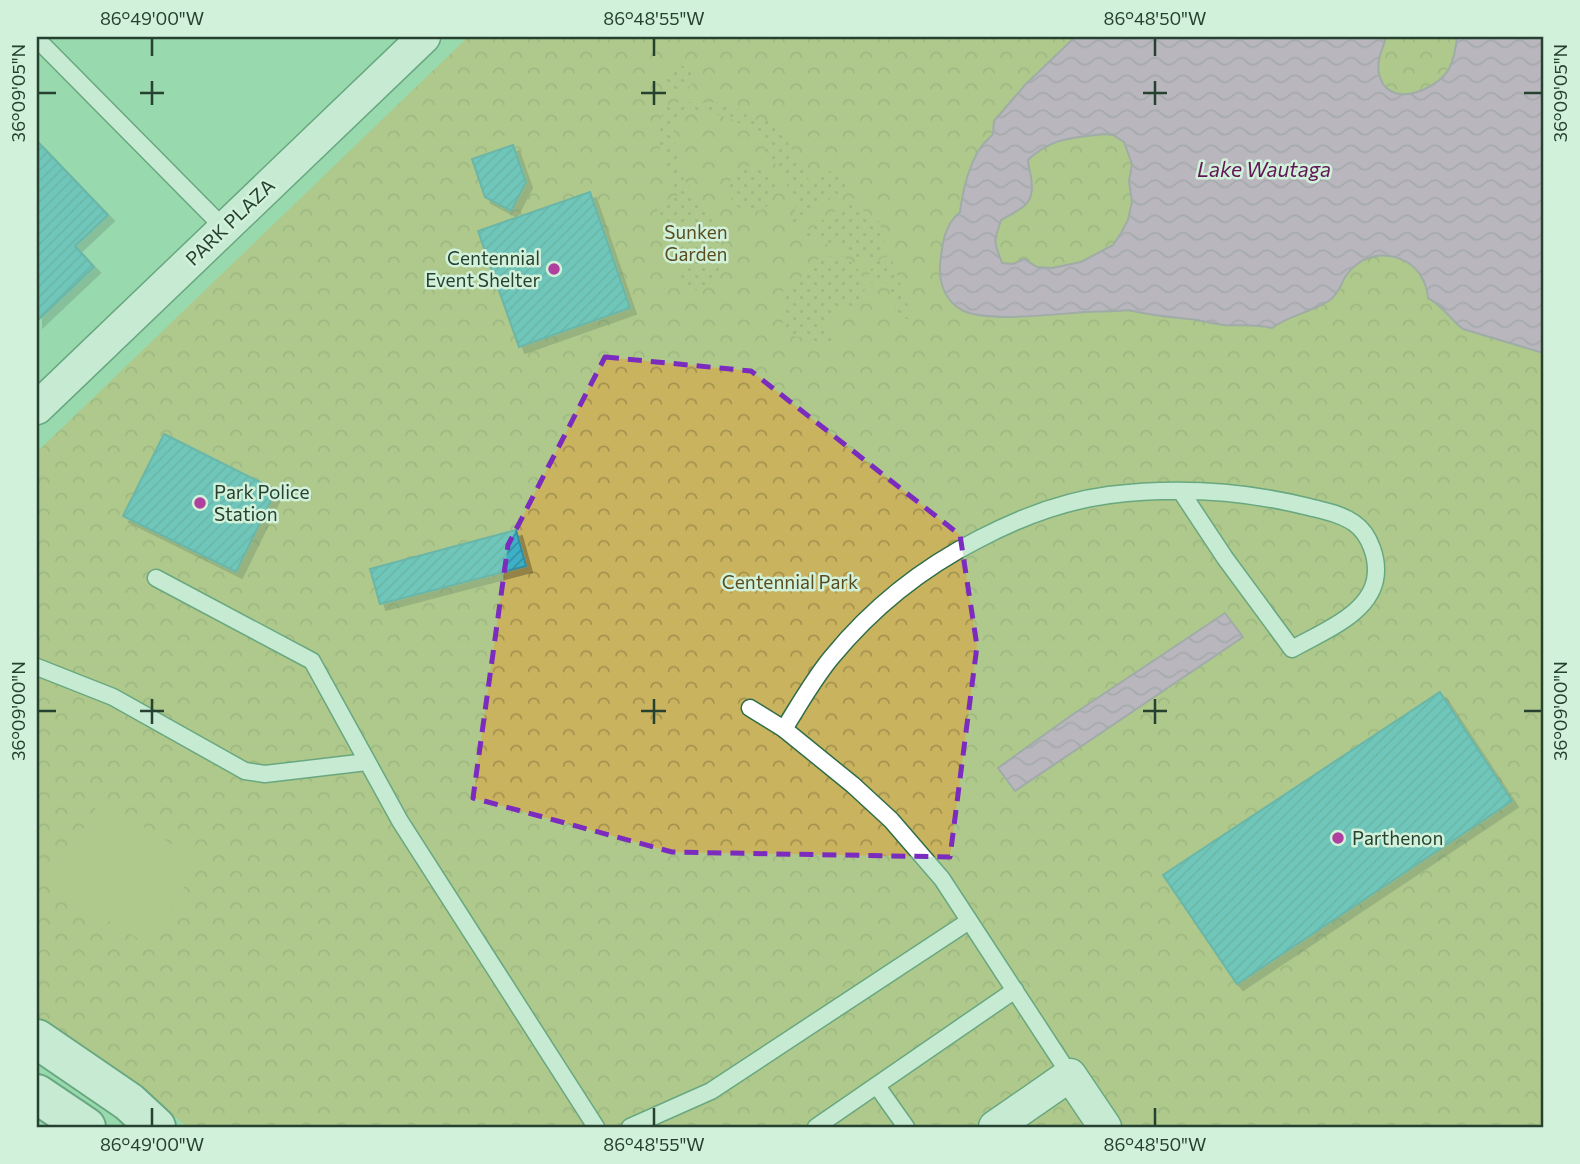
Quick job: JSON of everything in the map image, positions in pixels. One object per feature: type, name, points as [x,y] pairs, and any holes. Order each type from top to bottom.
[{"type":"main road","points":[[37,1039],[129,1102],[156,1127]]},
{"type":"main road","points":[[37,1094],[86,1127]]},
{"type":"street","name":"PARK PLAZA","points":[[37,408],[424,37]]},
{"type":"street","points":[[995,1127],[1070,1075],[1105,1127]]},
{"type":"lane","points":[[37,39],[224,228]]},
{"type":"lane","points":[[783,729],[830,659],[867,619],[907,584],[946,557],[1011,523],[1076,502],[1109,495],[1182,493],[1258,496],[1318,509],[1350,520],[1369,540],[1376,566],[1375,581],[1368,596],[1345,618],[1292,649],[1182,493]]},
{"type":"lane","points":[[156,578],[312,661],[400,821],[596,1127]]},
{"type":"lane","points":[[37,667],[113,697],[245,771],[265,774],[367,762]]},
{"type":"lane","points":[[750,708],[783,729],[853,785],[891,820],[942,879],[1070,1075]]},
{"type":"lane","points":[[630,1127],[711,1091],[969,921]]},
{"type":"lane","points":[[816,1127],[1015,990]]},
{"type":"lane","points":[[877,1086],[906,1127]]},
{"type":"highlighted area","points":[[605,357],[751,371],[960,535],[977,646],[950,857],[672,852],[473,798],[508,545]]},
{"type":"green space","name":"Centennial Park","points":[[468,37],[1543,37],[1543,1127],[187,1127],[133,1084],[37,1019],[37,452]]},
{"type":"green space","points":[[678,65],[688,69],[692,79],[688,89],[678,93],[668,89],[664,79],[668,69]]},
{"type":"green space","name":"Sunken Garden","points":[[680,102],[724,103],[754,119],[778,123],[792,136],[788,143],[809,180],[833,170],[841,175],[846,187],[794,226],[791,221],[796,208],[794,201],[776,165],[753,134],[722,116],[702,113],[680,116],[674,124],[673,136],[684,179],[715,225],[725,230],[721,239],[724,264],[706,285],[688,295],[656,206],[678,195],[660,151],[659,124],[664,108]]},
{"type":"green space","points":[[752,166],[768,173],[775,189],[768,205],[752,212],[736,205],[729,189],[736,173]]},
{"type":"green space","points":[[854,198],[860,208],[871,215],[871,221],[879,221],[885,241],[879,255],[864,260],[854,258],[840,248],[826,244],[820,238],[801,235]]},
{"type":"green space","points":[[890,254],[912,317],[900,321],[885,279],[875,284],[869,282],[874,265]]},
{"type":"green space","points":[[840,255],[856,267],[865,285],[862,298],[857,303],[836,310],[819,324],[836,334],[840,339],[838,344],[827,345],[789,334],[783,328],[782,292],[788,287],[794,288],[805,268],[813,261]]},
{"type":"green space","points":[[100,801],[200,861],[149,945],[49,885]]},
{"type":"water","name":"Lake Wautaga","points":[[1075,37],[1386,37],[1378,64],[1384,85],[1391,92],[1412,93],[1423,90],[1443,77],[1449,69],[1457,37],[1543,37],[1543,353],[1463,329],[1428,298],[1416,269],[1398,258],[1381,255],[1357,264],[1330,300],[1272,328],[1221,325],[1128,310],[1004,317],[973,314],[962,310],[947,297],[942,285],[940,265],[945,236],[950,223],[960,212],[969,170],[976,154],[993,134],[994,121],[1025,85]],"holes":[[[1113,135],[1124,142],[1132,164],[1129,181],[1132,202],[1128,220],[1113,245],[1081,262],[1052,268],[1037,267],[1024,259],[1013,264],[1002,263],[996,246],[997,233],[1001,220],[1021,209],[1029,200],[1032,187],[1028,160],[1037,152],[1063,140]]]},
{"type":"water","points":[[1225,613],[1243,637],[1015,791],[998,768]]},
{"type":"building","points":[[37,141],[108,215],[75,246],[94,267],[37,321]]},
{"type":"building","points":[[513,145],[526,182],[511,211],[485,197],[472,159]]},
{"type":"building","name":"Centennial Event Shelter","points":[[590,192],[630,308],[519,347],[478,231]]},
{"type":"building","name":"Park Police Station","points":[[164,434],[276,490],[236,572],[123,516]]},
{"type":"building","points":[[516,530],[526,566],[380,604],[370,569]]},
{"type":"building","name":"Parthenon","points":[[1440,692],[1512,801],[1237,984],[1163,875]]},
{"type":"place","name":"Centennial Event Shelter","points":[[554,269]]},
{"type":"place","name":"Park Police Station","points":[[200,503]]},
{"type":"place","name":"Parthenon","points":[[1338,838]]}]
